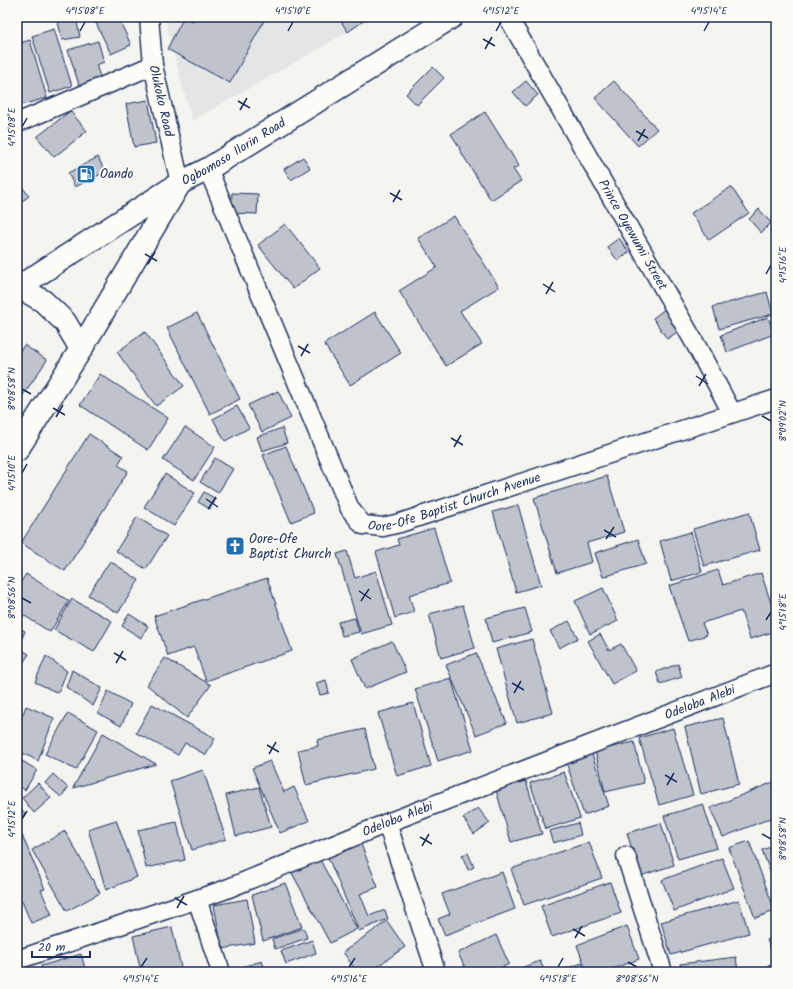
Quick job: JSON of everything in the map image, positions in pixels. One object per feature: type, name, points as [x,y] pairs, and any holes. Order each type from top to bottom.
[{"type":"main road","name":"Ogbomoso Ilorin Road","points":[[18,287],[180,183],[208,169],[452,17]]},
{"type":"main road","points":[[17,450],[81,349],[180,183]]},
{"type":"main road","points":[[18,287],[43,302],[65,322],[81,349]]},
{"type":"street","name":"Olukoko Road","points":[[149,17],[153,65],[180,183]]},
{"type":"street","name":"Prince Oyewumi Street","points":[[508,17],[696,345],[732,413]]},
{"type":"street","points":[[17,123],[153,65]]},
{"type":"street","name":"Oore-Ofe Baptist Church Avenue","points":[[208,169],[350,509],[363,525],[382,527],[400,523],[732,413]]},
{"type":"street","points":[[732,413],[776,399]]},
{"type":"street","name":"Odeloba Alebi","points":[[17,960],[224,890],[386,823],[775,677]]},
{"type":"street","points":[[386,823],[436,972]]},
{"type":"street","points":[[626,856],[663,972]]},
{"type":"street","points":[[197,899],[221,972]]},
{"type":"shaded area","points":[[164,17],[374,17],[192,121]]},
{"type":"building","points":[[57,17],[76,17],[80,37],[62,40]]},
{"type":"building","points":[[93,17],[118,17],[131,45],[111,54]]},
{"type":"building","points":[[184,17],[193,21],[195,17],[266,17],[230,83],[167,49]]},
{"type":"building","points":[[338,17],[369,17],[348,32]]},
{"type":"building","points":[[54,29],[72,86],[50,93],[32,36]]},
{"type":"building","points":[[30,40],[47,98],[17,106],[17,44]]},
{"type":"building","points":[[98,41],[104,62],[96,65],[102,82],[80,88],[68,50]]},
{"type":"building","points":[[433,67],[444,78],[417,105],[406,94]]},
{"type":"building","points":[[526,81],[538,95],[525,106],[513,92]]},
{"type":"building","points":[[614,81],[657,129],[638,146],[595,98]]},
{"type":"building","points":[[148,100],[156,143],[134,147],[126,104]]},
{"type":"building","points":[[70,111],[87,131],[54,157],[37,137]]},
{"type":"building","points":[[485,112],[519,166],[513,169],[521,181],[491,200],[451,134]]},
{"type":"building","points":[[98,157],[105,172],[75,187],[68,173]]},
{"type":"building","points":[[303,157],[310,168],[291,180],[284,169]]},
{"type":"building","points":[[17,180],[29,196],[17,205]]},
{"type":"building","points":[[731,187],[749,213],[709,240],[691,213]]},
{"type":"building","points":[[232,193],[258,194],[257,214],[231,213]]},
{"type":"building","points":[[759,209],[771,223],[761,233],[749,219]]},
{"type":"building","points":[[454,216],[499,287],[460,311],[482,344],[446,366],[399,291],[437,267],[418,238]]},
{"type":"building","points":[[285,224],[320,268],[293,289],[258,245]]},
{"type":"building","points":[[619,238],[629,252],[618,261],[607,247]]},
{"type":"building","points":[[767,292],[773,314],[719,329],[713,307]]},
{"type":"building","points":[[665,309],[680,330],[667,339],[653,318]]},
{"type":"building","points":[[375,312],[401,353],[350,385],[324,344]]},
{"type":"building","points":[[197,313],[240,399],[210,414],[167,328]]},
{"type":"building","points":[[768,317],[774,334],[727,352],[721,335]]},
{"type":"building","points":[[145,332],[184,386],[156,406],[117,352]]},
{"type":"building","points":[[24,345],[47,360],[17,404],[17,356]]},
{"type":"building","points":[[100,374],[168,418],[148,450],[80,405]]},
{"type":"building","points":[[278,391],[291,418],[262,432],[248,405]]},
{"type":"building","points":[[237,406],[249,428],[225,441],[213,419]]},
{"type":"building","points":[[185,427],[215,447],[194,480],[163,460]]},
{"type":"building","points":[[282,428],[287,443],[262,451],[257,437]]},
{"type":"building","points":[[89,434],[123,456],[118,465],[128,471],[65,571],[21,543]]},
{"type":"building","points":[[286,446],[314,513],[291,522],[263,455]]},
{"type":"building","points":[[215,458],[233,469],[218,493],[200,482]]},
{"type":"building","points":[[165,474],[195,493],[174,526],[144,507]]},
{"type":"building","points":[[607,476],[624,532],[587,543],[592,562],[557,573],[534,498]]},
{"type":"building","points":[[204,492],[216,499],[210,509],[198,502]]},
{"type":"building","points":[[518,505],[541,585],[516,592],[493,512]]},
{"type":"building","points":[[749,512],[760,550],[704,566],[693,529]]},
{"type":"building","points":[[137,517],[167,536],[146,569],[116,551]]},
{"type":"building","points":[[434,528],[450,583],[409,595],[414,612],[395,618],[376,552],[399,545],[397,539]]},
{"type":"building","points":[[691,532],[702,572],[671,581],[660,541]]},
{"type":"building","points":[[638,539],[646,564],[603,577],[595,553]]},
{"type":"building","points":[[347,551],[355,578],[376,571],[392,625],[361,634],[337,554]]},
{"type":"building","points":[[110,561],[139,580],[118,613],[88,595]]},
{"type":"building","points":[[718,570],[723,585],[761,573],[776,618],[776,631],[750,639],[741,611],[702,623],[707,635],[688,641],[669,586]]},
{"type":"building","points":[[26,574],[69,601],[50,632],[17,611],[17,588]]},
{"type":"building","points":[[267,578],[292,651],[206,681],[194,647],[168,656],[154,616]]},
{"type":"building","points":[[603,588],[618,621],[590,634],[575,601]]},
{"type":"building","points":[[72,599],[112,621],[94,652],[54,630]]},
{"type":"building","points":[[463,605],[475,648],[441,658],[429,614]]},
{"type":"building","points":[[525,608],[532,632],[492,643],[486,618]]},
{"type":"building","points":[[129,614],[148,626],[141,638],[122,626]]},
{"type":"building","points":[[355,618],[359,632],[342,636],[338,622]]},
{"type":"building","points":[[569,621],[578,638],[559,648],[550,631]]},
{"type":"building","points":[[17,627],[25,631],[21,641],[17,638]]},
{"type":"building","points":[[600,634],[609,650],[621,644],[636,671],[612,684],[588,641]]},
{"type":"building","points":[[532,639],[553,713],[517,723],[496,649]]},
{"type":"building","points":[[392,641],[406,672],[365,689],[352,659]]},
{"type":"building","points":[[17,647],[29,654],[21,666],[17,663]]},
{"type":"building","points":[[476,653],[507,723],[476,735],[446,665]]},
{"type":"building","points":[[46,656],[67,671],[58,693],[35,682]]},
{"type":"building","points":[[165,658],[211,685],[187,718],[147,685]]},
{"type":"building","points":[[678,664],[682,677],[660,684],[656,672]]},
{"type":"building","points":[[72,670],[102,688],[93,706],[66,687]]},
{"type":"building","points":[[451,678],[473,750],[438,761],[415,689]]},
{"type":"building","points":[[326,680],[329,693],[320,695],[316,683]]},
{"type":"building","points":[[108,691],[131,704],[121,726],[98,713]]},
{"type":"building","points":[[413,703],[431,766],[397,776],[378,713]]},
{"type":"building","points":[[152,704],[215,738],[206,755],[185,743],[178,755],[136,733]]},
{"type":"building","points":[[26,706],[54,718],[38,761],[17,750],[17,730]]},
{"type":"building","points":[[68,713],[98,730],[76,770],[45,754]]},
{"type":"building","points":[[723,718],[739,784],[701,794],[685,727]]},
{"type":"building","points":[[673,728],[693,795],[659,805],[639,738]]},
{"type":"building","points":[[365,729],[374,769],[306,785],[298,750],[318,746],[317,740]]},
{"type":"building","points":[[103,733],[156,764],[73,788]]},
{"type":"building","points":[[634,742],[644,783],[605,792],[595,751]]},
{"type":"building","points":[[592,754],[609,806],[584,815],[566,762]]},
{"type":"building","points":[[17,758],[37,770],[25,790],[17,785]]},
{"type":"building","points":[[270,761],[284,792],[294,787],[309,821],[280,833],[252,768]]},
{"type":"building","points":[[203,770],[226,839],[192,850],[170,781]]},
{"type":"building","points":[[564,772],[580,818],[546,829],[530,783]]},
{"type":"building","points":[[53,774],[68,788],[61,797],[45,783]]},
{"type":"building","points":[[526,781],[542,834],[511,842],[496,790]]},
{"type":"building","points":[[776,781],[776,816],[723,837],[710,808]]},
{"type":"building","points":[[38,783],[51,798],[34,813],[22,798]]},
{"type":"building","points":[[259,787],[271,827],[236,836],[226,795]]},
{"type":"building","points":[[703,804],[717,848],[678,859],[664,816]]},
{"type":"building","points":[[17,805],[25,813],[17,821]]},
{"type":"building","points":[[478,808],[490,823],[474,834],[463,818]]},
{"type":"building","points":[[116,820],[137,877],[106,890],[88,829]]},
{"type":"building","points":[[177,822],[185,860],[146,868],[138,830]]},
{"type":"building","points":[[578,823],[581,835],[553,843],[549,831]]},
{"type":"building","points":[[661,823],[674,865],[640,876],[627,833]]},
{"type":"building","points":[[65,831],[100,893],[67,911],[32,850]]},
{"type":"building","points":[[21,833],[45,889],[41,890],[52,915],[31,923],[21,899],[17,901],[17,835]]},
{"type":"building","points":[[749,841],[775,911],[755,918],[729,848]]},
{"type":"building","points":[[360,842],[378,887],[360,894],[369,916],[385,910],[388,919],[359,931],[327,855]]},
{"type":"building","points":[[589,842],[602,878],[524,905],[511,869]]},
{"type":"building","points":[[776,845],[776,888],[762,850]]},
{"type":"building","points":[[468,853],[474,867],[468,870],[462,855]]},
{"type":"building","points":[[319,858],[357,929],[330,943],[292,873]]},
{"type":"building","points":[[722,858],[734,888],[674,911],[662,880]]},
{"type":"building","points":[[502,872],[515,909],[445,935],[438,919],[450,914],[442,894]]},
{"type":"building","points":[[610,882],[621,913],[552,937],[541,906]]},
{"type":"building","points":[[285,883],[302,927],[263,941],[252,895]]},
{"type":"building","points":[[247,899],[255,943],[222,949],[214,905]]},
{"type":"building","points":[[739,900],[749,933],[671,955],[661,922]]},
{"type":"building","points":[[387,921],[405,947],[369,972],[357,972],[343,952]]},
{"type":"building","points":[[627,926],[639,959],[605,972],[587,972],[577,945]]},
{"type":"building","points":[[172,927],[182,972],[141,972],[133,936]]},
{"type":"building","points":[[304,928],[307,938],[275,949],[272,939]]},
{"type":"building","points":[[496,935],[509,964],[492,972],[467,972],[458,953]]},
{"type":"building","points":[[776,937],[776,955],[773,956],[767,940]]},
{"type":"building","points":[[312,940],[316,953],[286,964],[281,951]]},
{"type":"building","points":[[81,954],[86,972],[42,972],[41,966]]},
{"type":"building","points":[[736,957],[738,972],[681,972],[680,964]]},
{"type":"building","points":[[262,961],[266,972],[243,972],[242,967]]},
{"type":"building","points":[[540,961],[545,972],[510,972]]},
{"type":"building","points":[[776,962],[776,972],[771,972],[768,965]]},
{"type":"building","points":[[582,963],[585,972],[562,972],[562,970]]},
{"type":"place","name":"Oando","points":[[86,174]]},
{"type":"place","name":"Oore-Ofe Baptist Church","points":[[235,546]]}]
